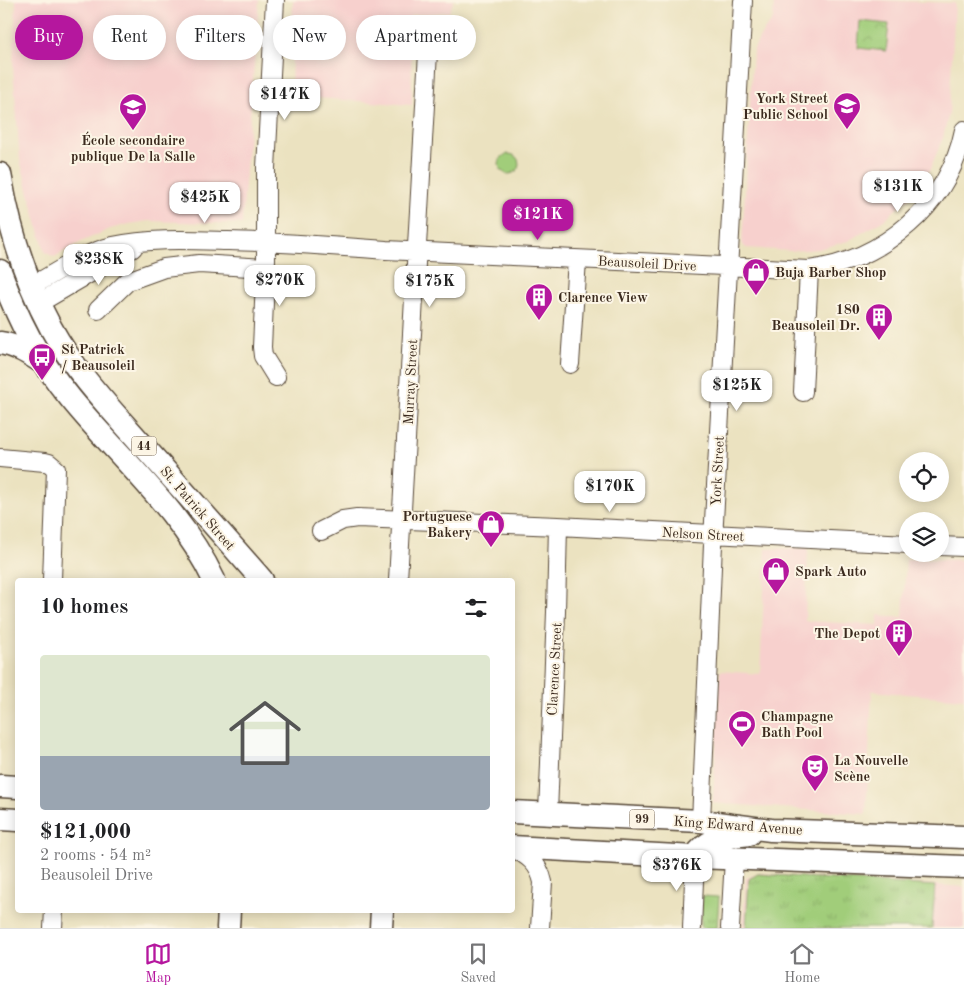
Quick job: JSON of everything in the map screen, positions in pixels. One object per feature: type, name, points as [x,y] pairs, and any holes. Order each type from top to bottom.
[{"type":"main road","name":"St. Patrick Street","points":[[0,174],[12,231],[36,295],[51,328],[63,348],[91,386],[260,578]]},
{"type":"main road","name":"St. Patrick Street","points":[[0,271],[9,313],[71,399],[162,502],[190,538],[213,578]]},
{"type":"main road","points":[[9,313],[36,295]]},
{"type":"main road","points":[[0,344],[24,350],[44,363]]},
{"type":"main road","points":[[0,786],[15,787]]},
{"type":"main road","name":"King Edward Avenue","points":[[515,812],[701,821],[771,830],[964,837]]},
{"type":"main road","points":[[0,819],[15,820]]},
{"type":"main road","points":[[695,857],[703,847],[714,840],[771,830]]},
{"type":"main road","points":[[515,847],[734,859],[964,867]]},
{"type":"main road","points":[[228,913],[228,928]]},
{"type":"main road","points":[[380,928],[382,913]]},
{"type":"street","points":[[275,0],[266,168],[266,243],[262,347],[263,356],[276,377]]},
{"type":"street","name":"York Street","points":[[701,821],[714,535],[743,1]]},
{"type":"street","name":"Murray Street","points":[[398,578],[428,60]]},
{"type":"street","name":"Beausoleil Drive","points":[[36,295],[144,242],[175,239],[809,270],[840,264],[866,254],[908,226],[930,202],[944,181],[957,153],[964,130]]},
{"type":"street","points":[[570,364],[578,260]]},
{"type":"street","points":[[98,310],[128,281],[164,268],[198,264],[265,268]]},
{"type":"street","points":[[803,392],[809,270]]},
{"type":"street","points":[[0,458],[45,462],[53,465],[57,473],[52,578]]},
{"type":"street","name":"Nelson Street","points":[[321,531],[343,520],[350,519],[402,520],[899,544]]},
{"type":"street","name":"Clarence Street","points":[[548,813],[557,602],[558,526]]},
{"type":"street","points":[[949,546],[964,547]]},
{"type":"street","points":[[515,849],[536,864],[542,875],[540,928]]},
{"type":"street","points":[[692,928],[695,857]]},
{"type":"street","points":[[730,928],[734,859]]},
{"type":"street","points":[[53,928],[54,913]]},
{"type":"shaded area","name":"École secondaire publique De la Salle","points":[[16,0],[259,0],[258,15],[176,15],[176,60],[254,60],[242,224],[148,221],[110,229],[54,257],[45,252],[20,160],[13,67],[15,22],[15,60],[83,60],[83,15],[15,15]]},
{"type":"shaded area","points":[[293,0],[454,0],[449,12],[411,15],[356,15],[356,60],[412,60],[412,105],[291,96],[292,60],[346,60],[346,15],[293,15]]},
{"type":"shaded area","name":"York Street Public School","points":[[774,0],[872,0],[955,3],[949,113],[943,138],[930,169],[913,194],[884,220],[848,241],[819,249],[792,251],[746,248],[742,244],[753,51],[761,35],[773,19]]},
{"type":"shaded area","points":[[808,548],[805,621],[878,625],[878,615],[903,617],[906,562],[964,560],[964,699],[872,691],[866,814],[713,803],[720,671],[760,674],[766,549]]},
{"type":"shaded area","points":[[760,873],[964,887],[964,928],[743,928],[746,878]]},
{"type":"green space","points":[[860,21],[889,24],[886,51],[858,48]]},
{"type":"green space","points":[[509,154],[516,157],[519,164],[516,171],[509,174],[502,171],[499,164],[502,157]]},
{"type":"green space","points":[[758,874],[935,886],[932,928],[746,928],[749,879]]},
{"type":"green space","points":[[702,896],[719,897],[717,928],[701,928]]},
{"type":"place","name":"York Street Public School","points":[[847,130]]},
{"type":"place","name":"École secondaire publique De la Salle","points":[[133,131]]},
{"type":"place","name":"Buja Barber Shop","points":[[756,296]]},
{"type":"place","name":"Clarence View","points":[[539,321]]},
{"type":"place","name":"180 Beausoleil Dr.","points":[[879,341]]},
{"type":"place","name":"St Patrick / Beausoleil","points":[[42,381]]},
{"type":"place","name":"Portuguese Bakery","points":[[491,548]]},
{"type":"place","name":"Spark Auto","points":[[776,595]]},
{"type":"place","name":"The Depot","points":[[899,657]]},
{"type":"place","name":"Champagne Bath Pool","points":[[742,748]]},
{"type":"place","name":"La Nouvelle Scène","points":[[815,792]]}]
